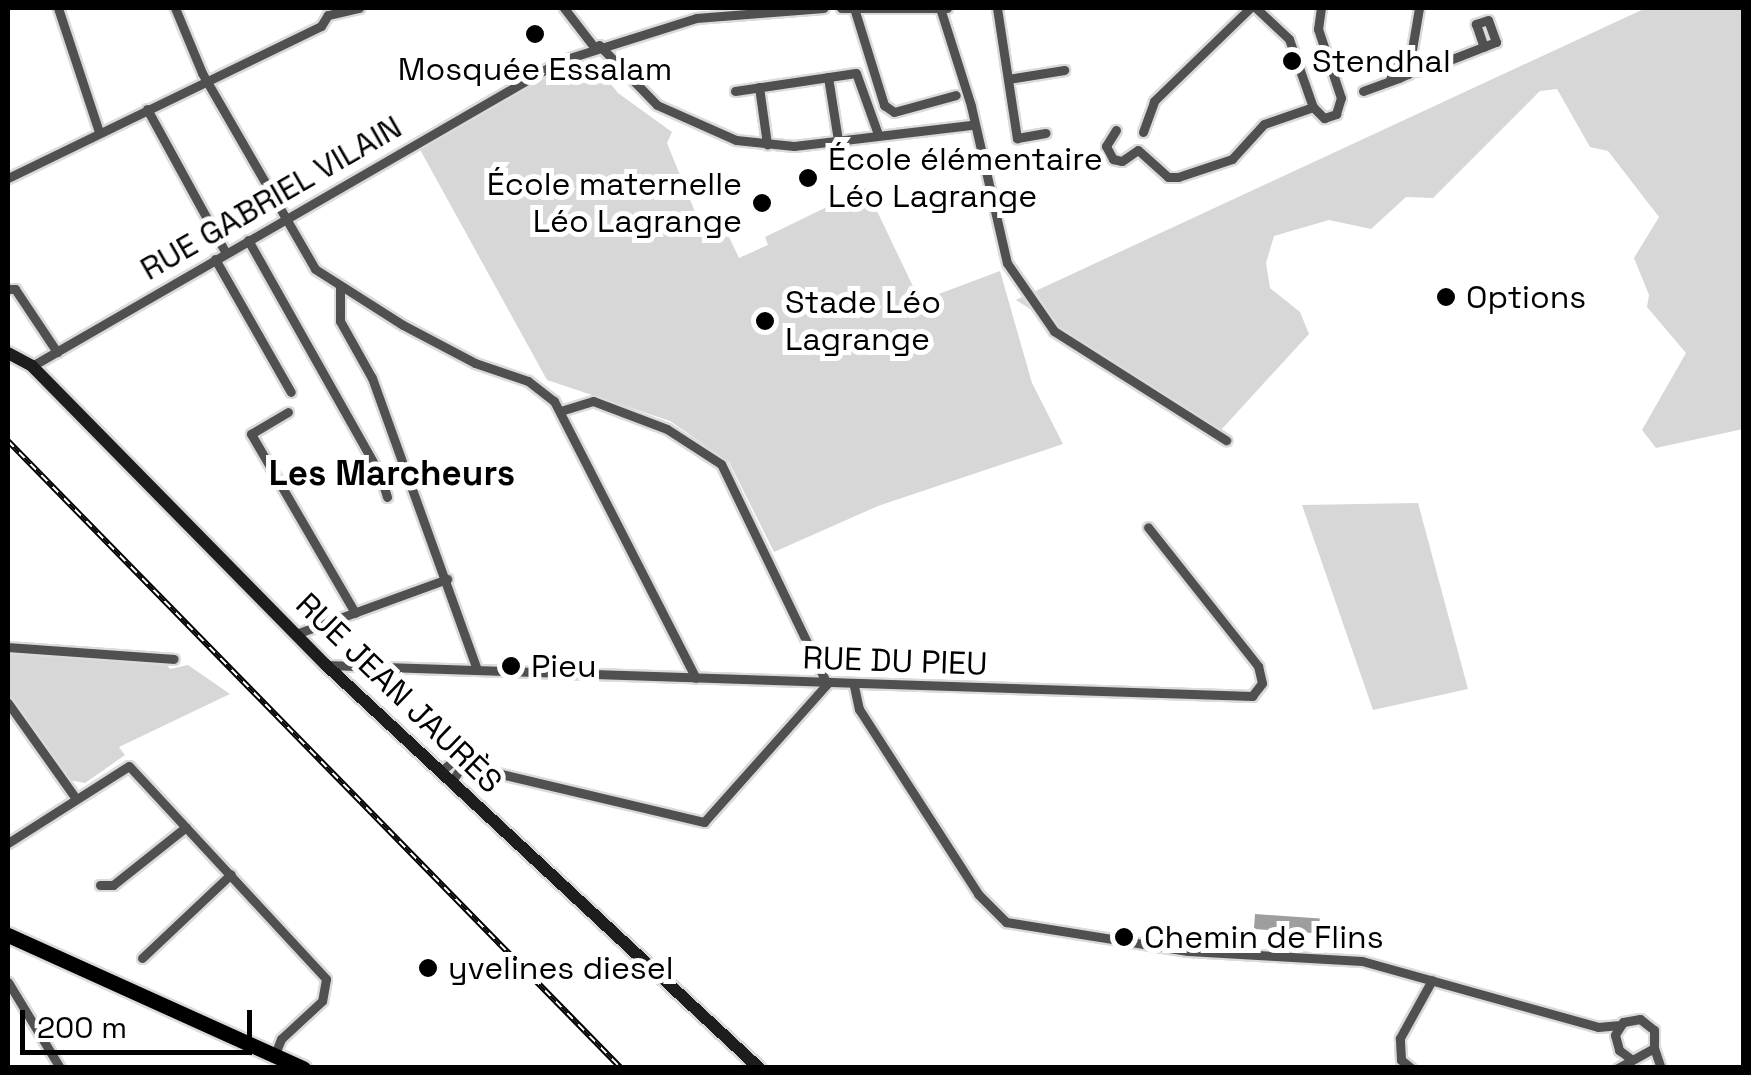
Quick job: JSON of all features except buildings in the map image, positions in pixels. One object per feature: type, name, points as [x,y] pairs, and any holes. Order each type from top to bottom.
[{"type":"main road","name":"RUE JEAN JAURÈS","points":[[8,353],[32,366],[326,665],[759,1068]]},
{"type":"main road","points":[[8,935],[303,1068]]},
{"type":"street","points":[[58,8],[99,132]]},
{"type":"street","points":[[175,8],[207,80],[315,268],[352,296],[475,363],[528,381],[561,411],[696,678]]},
{"type":"street","points":[[8,178],[321,26],[327,11],[359,8]]},
{"type":"street","points":[[564,8],[636,89],[677,117],[767,144],[970,126]]},
{"type":"street","name":"RUE GABRIEL VILAIN","points":[[32,366],[490,97],[596,46],[696,18],[824,8]]},
{"type":"street","points":[[841,8],[943,8],[971,106],[970,126],[1007,263],[1054,331],[1226,440]]},
{"type":"street","points":[[854,8],[884,105],[894,112],[956,95]]},
{"type":"street","points":[[997,8],[1017,138],[1046,133]]},
{"type":"street","points":[[1143,132],[1154,101],[1253,8],[1288,39],[1313,107],[1331,117],[1342,98],[1318,29],[1321,8]]},
{"type":"street","points":[[1362,91],[1390,81],[1409,66],[1419,8]]},
{"type":"street","points":[[1409,66],[1416,71],[1484,46]]},
{"type":"street","points":[[1008,78],[1064,70]]},
{"type":"street","points":[[735,91],[859,75],[878,134]]},
{"type":"street","points":[[828,77],[838,140]]},
{"type":"street","points":[[759,87],[767,144]]},
{"type":"street","points":[[1116,130],[1106,146],[1113,159],[1122,161],[1138,150],[1168,177],[1178,177],[1232,159],[1264,124],[1313,107]]},
{"type":"street","points":[[147,108],[226,252]]},
{"type":"street","points":[[248,240],[380,474],[387,497]]},
{"type":"street","points":[[216,259],[291,392]]},
{"type":"street","points":[[340,288],[340,321],[372,378],[476,668]]},
{"type":"street","points":[[8,289],[15,289],[57,352]]},
{"type":"street","points":[[440,772],[452,762],[704,822],[827,684],[720,464],[667,429],[593,402],[561,411]]},
{"type":"street","points":[[288,412],[252,434],[355,613]]},
{"type":"street","name":"RUE DU PIEU","points":[[326,665],[854,686],[1252,696],[1262,683],[1258,666],[1148,526]]},
{"type":"street","points":[[296,634],[447,580]]},
{"type":"street","points":[[8,646],[174,660]]},
{"type":"street","points":[[854,686],[867,722],[978,894],[1006,922],[1188,951],[1350,960],[1598,1027],[1646,1021],[1656,1036],[1654,1048],[1660,1068]]},
{"type":"street","points":[[8,702],[74,796]]},
{"type":"street","points":[[8,843],[74,796],[129,766],[326,979],[322,1001],[281,1039],[275,1054]]},
{"type":"street","points":[[451,782],[464,766]]},
{"type":"street","points":[[100,885],[112,884],[186,827]]},
{"type":"street","points":[[142,958],[231,874]]},
{"type":"street","points":[[1411,1068],[1401,1060],[1400,1038],[1432,980]]},
{"type":"street","points":[[8,982],[60,1068]]},
{"type":"street","points":[[1620,1025],[1616,1068],[1654,1048]]},
{"type":"street","points":[[1598,1027],[1617,1046],[1660,1068]]},
{"type":"shaded area","points":[[1646,8],[1743,8],[1743,429],[1656,448],[1642,430],[1686,353],[1647,307],[1649,295],[1634,258],[1659,217],[1608,151],[1590,147],[1557,89],[1540,91],[1433,198],[1406,197],[1371,229],[1329,220],[1274,236],[1266,263],[1270,288],[1300,312],[1309,334],[1221,430],[1016,300]]},
{"type":"shaded area","name":"Stade Léo Lagrange","points":[[579,59],[598,68],[618,93],[672,132],[667,143],[704,234],[729,237],[739,258],[768,245],[765,237],[866,188],[920,301],[1000,271],[1032,383],[1063,444],[878,506],[774,552],[729,462],[670,421],[547,380],[418,146]]},
{"type":"shaded area","points":[[1418,503],[1468,689],[1373,710],[1302,505]]},
{"type":"shaded area","points":[[8,652],[166,664],[170,669],[188,665],[230,694],[119,747],[125,755],[85,783],[69,780],[8,695]]},
{"type":"shaded area","points":[[1255,914],[1320,919],[1319,933],[1254,929]]},
{"type":"railway","points":[[8,441],[621,1068]]},
{"type":"place","name":"Mosquée Essalam","points":[[535,34]]},
{"type":"place","name":"Stendhal","points":[[1292,61]]},
{"type":"place","name":"École élémentaire Léo Lagrange","points":[[808,178]]},
{"type":"place","name":"École maternelle Léo Lagrange","points":[[762,203]]},
{"type":"place","name":"Options","points":[[1446,297]]},
{"type":"place","name":"Stade Léo Lagrange","points":[[765,321]]},
{"type":"place","name":"Pieu","points":[[511,666]]},
{"type":"place","name":"Chemin de Flins","points":[[1124,937]]},
{"type":"place","name":"yvelines diesel","points":[[428,968]]},
{"type":"district","name":"Les Marcheurs","points":[[392,473]]}]
